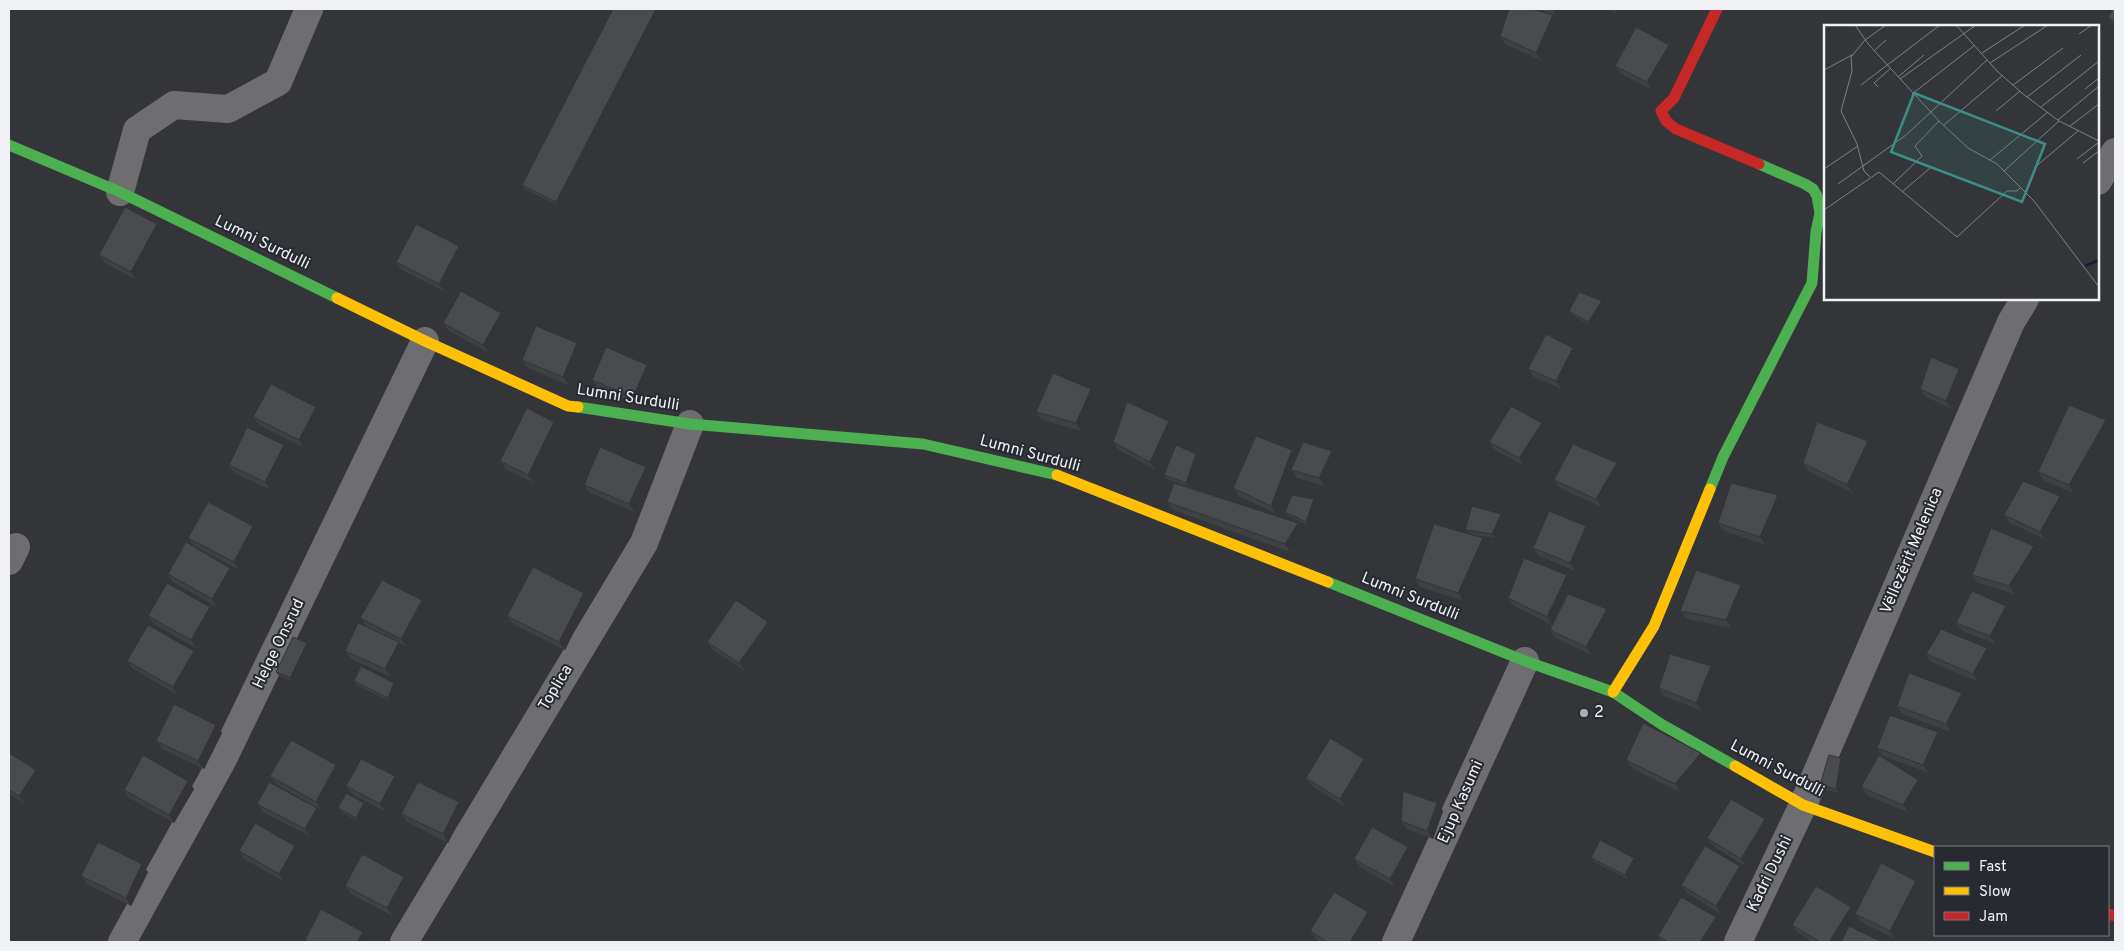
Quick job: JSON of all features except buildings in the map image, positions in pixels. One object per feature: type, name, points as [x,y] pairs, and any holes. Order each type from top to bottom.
[{"type":"street","points":[[120,192],[137,130],[174,105],[228,109],[278,82],[309,9]]},
{"type":"street","points":[[1613,692],[1654,626],[1723,457],[1812,283],[1816,232],[1820,213],[1820,204],[1812,189],[1805,184],[1676,129],[1667,124],[1662,116],[1661,111],[1674,98],[1717,9]]},
{"type":"street","name":"Lumni Surdulli","points":[[9,146],[120,192],[425,341],[568,406],[690,424],[923,444],[1062,476],[1524,660],[1613,692],[1660,724],[1803,805],[1934,852]]},
{"type":"street","points":[[2099,178],[2115,152]]},
{"type":"street","name":"Vëllezërit Melenica","points":[[1803,805],[2011,322],[2024,300]]},
{"type":"street","name":"Helge Onsrud","points":[[122,942],[222,762],[425,341]]},
{"type":"street","name":"Toplica","points":[[404,942],[644,543],[690,424]]},
{"type":"street","name":"Ejup Kasumi","points":[[1396,942],[1524,660]]},
{"type":"street","name":"Kadri Dushi","points":[[1738,942],[1803,805]]},
{"type":"traffic: fast","points":[[9,145],[120,192],[337,298]]},
{"type":"traffic: fast","points":[[1710,489],[1723,457],[1812,283],[1816,232],[1820,213],[1817,196],[1813,189],[1805,184],[1759,164]]},
{"type":"traffic: fast","points":[[578,407],[690,424],[923,444],[1057,475]]},
{"type":"traffic: fast","points":[[1328,582],[1525,661],[1613,692],[1661,724],[1735,766]]},
{"type":"traffic: slow","points":[[337,298],[425,341],[568,406],[578,407]]},
{"type":"traffic: slow","points":[[1057,475],[1328,582]]},
{"type":"traffic: slow","points":[[1613,692],[1654,626],[1710,489]]},
{"type":"traffic: slow","points":[[1735,766],[1803,805],[1934,852]]},
{"type":"traffic: jam","points":[[1717,9],[1674,98],[1661,111],[1666,121],[1676,129],[1759,164]]},
{"type":"traffic: jam","points":[[2109,914],[2115,916]]},
{"type":"place","name":"2","points":[[1584,713]]}]
